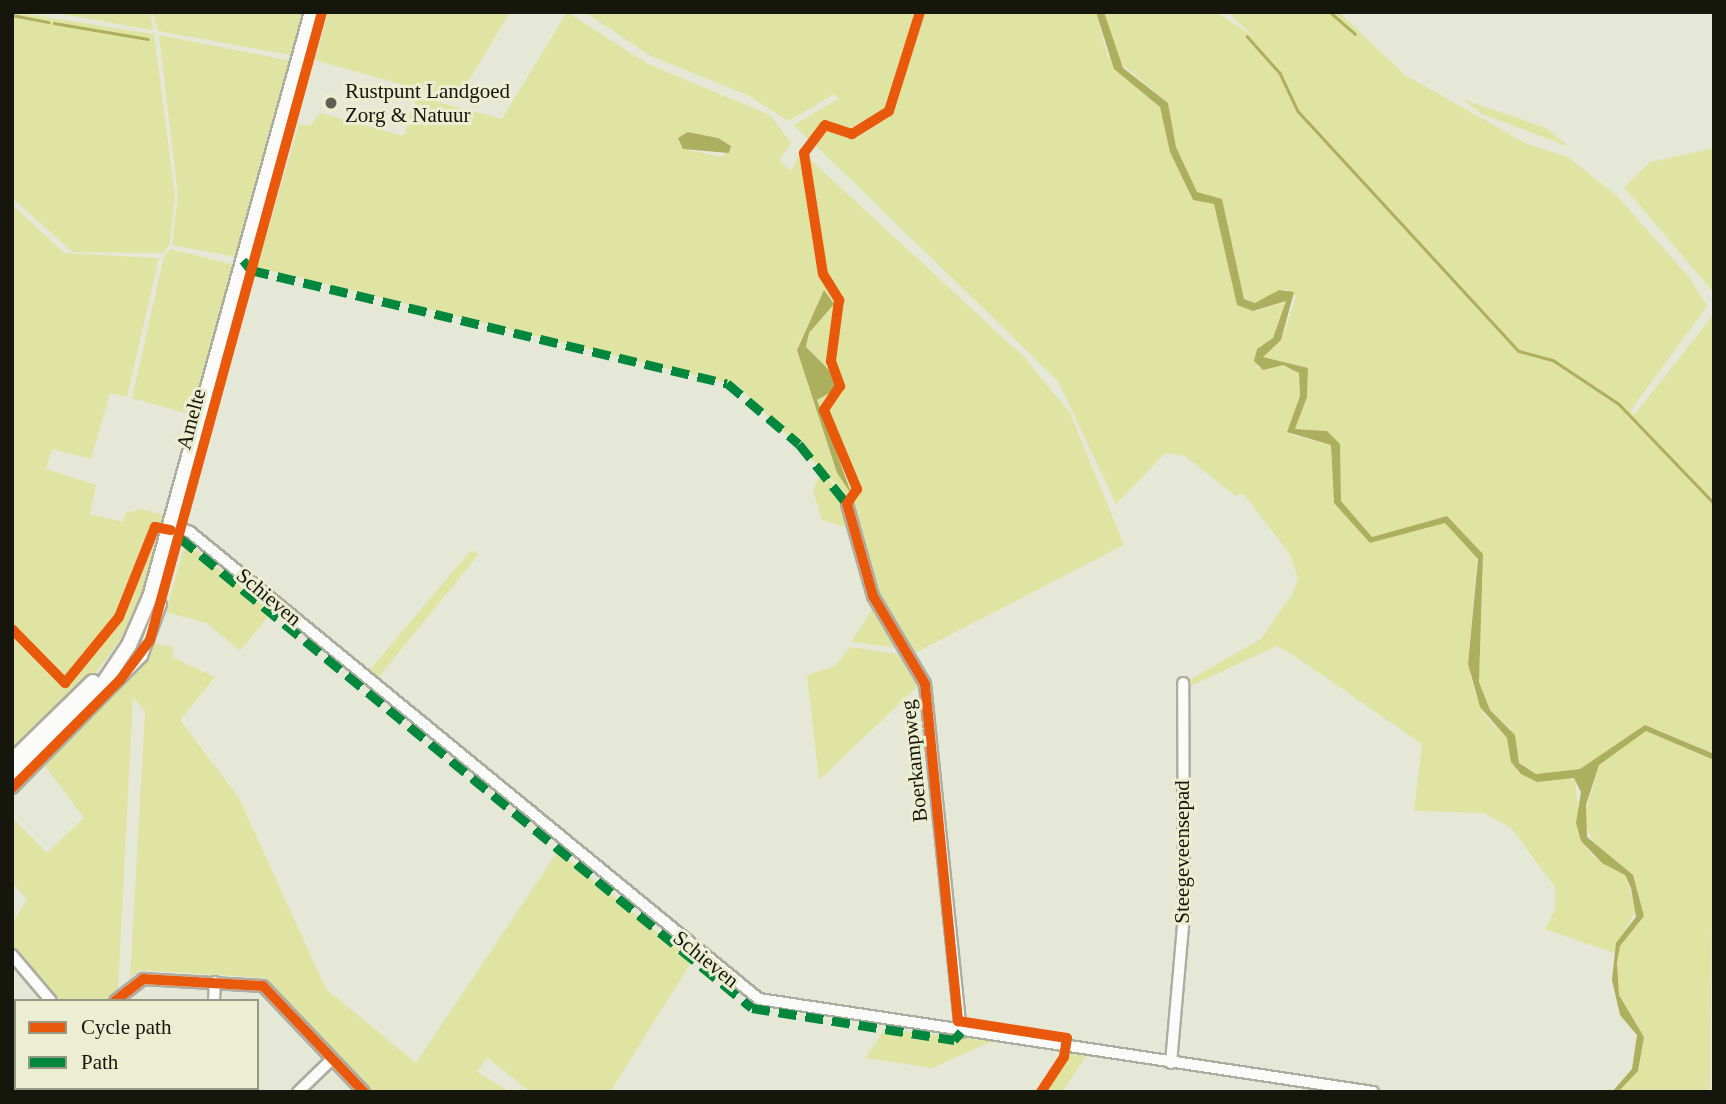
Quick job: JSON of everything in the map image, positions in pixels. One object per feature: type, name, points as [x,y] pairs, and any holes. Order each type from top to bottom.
[{"type":"main road","points":[[12,761],[89,688],[155,600],[172,525],[312,12]]},
{"type":"main road","points":[[12,776],[99,690],[131,633]]},
{"type":"street","name":"Boerkampweg","points":[[847,504],[873,596],[925,684],[961,1032]]},
{"type":"street","name":"Schieven","points":[[172,525],[190,532],[746,992],[785,1007],[1171,1063],[1304,1087],[1373,1092]]},
{"type":"street","points":[[12,788],[120,680],[150,640],[155,600]]},
{"type":"street","points":[[131,633],[150,640]]},
{"type":"street","name":"Steegeveensepad","points":[[1171,1063],[1184,913],[1183,682]]},
{"type":"street","points":[[12,956],[49,999]]},
{"type":"street","points":[[118,999],[143,979],[215,982],[267,989],[364,1092]]},
{"type":"street","points":[[214,999],[215,982]]},
{"type":"street","points":[[298,1092],[332,1059]]},
{"type":"shaded area","points":[[12,12],[154,34],[175,196],[169,246],[162,253],[73,252],[12,198]]},
{"type":"shaded area","points":[[52,12],[150,12],[153,28],[151,30]]},
{"type":"shaded area","points":[[152,12],[307,12],[290,55],[158,31]]},
{"type":"shaded area","points":[[328,12],[510,12],[457,100],[315,60]]},
{"type":"shaded area","points":[[567,12],[648,64],[770,115],[791,143],[779,160],[791,171],[801,151],[1024,357],[1070,413],[1124,545],[913,654],[880,603],[861,526],[843,491],[738,386],[257,267],[299,124],[310,126],[320,113],[404,136],[415,96],[502,119]],"holes":[[[688,132],[718,138],[730,146],[722,157],[688,150]],[[824,291],[834,304],[809,333],[806,347],[835,376],[836,388],[817,400],[853,495],[837,473],[797,348]]]},
{"type":"shaded area","points":[[585,12],[919,12],[889,109],[854,133],[827,123],[808,139],[794,125],[838,99],[834,94],[789,121],[747,95],[651,56]]},
{"type":"shaded area","points":[[921,12],[1096,12],[1108,57],[1161,107],[1169,148],[1192,200],[1214,204],[1237,305],[1257,311],[1286,301],[1273,338],[1257,349],[1257,368],[1283,365],[1299,373],[1300,396],[1289,434],[1331,445],[1334,503],[1370,543],[1445,523],[1477,557],[1468,661],[1474,691],[1484,715],[1507,738],[1517,772],[1575,780],[1581,841],[1594,857],[1625,875],[1636,910],[1614,953],[1545,929],[1555,910],[1555,887],[1512,829],[1484,813],[1414,811],[1422,744],[1293,655],[1277,646],[1188,687],[1187,681],[1261,639],[1293,593],[1298,578],[1290,554],[1243,493],[1236,496],[1185,456],[1165,453],[1116,504],[1058,381],[810,140],[827,126],[854,135],[890,110]]},
{"type":"shaded area","points":[[1096,12],[1104,12],[1123,68],[1168,103],[1176,147],[1197,192],[1222,199],[1244,299],[1255,303],[1279,290],[1294,292],[1281,340],[1263,357],[1308,368],[1307,397],[1295,429],[1327,431],[1340,444],[1341,501],[1372,537],[1447,516],[1483,554],[1479,682],[1490,710],[1515,735],[1519,763],[1536,774],[1580,769],[1645,725],[1714,754],[1714,760],[1646,731],[1599,765],[1586,805],[1587,837],[1633,875],[1644,916],[1620,946],[1617,963],[1619,995],[1644,1037],[1638,1071],[1618,1092],[1612,1092],[1632,1069],[1637,1035],[1620,1015],[1612,980],[1616,943],[1636,917],[1631,888],[1625,875],[1602,863],[1581,841],[1576,823],[1581,792],[1574,778],[1537,782],[1521,774],[1511,762],[1507,738],[1480,707],[1468,664],[1478,559],[1445,523],[1370,543],[1334,503],[1331,445],[1287,432],[1300,396],[1299,373],[1283,365],[1263,370],[1254,361],[1257,349],[1273,338],[1286,301],[1253,311],[1237,305],[1214,204],[1193,200],[1170,152],[1160,107],[1114,69]]},
{"type":"shaded area","points":[[1104,12],[1216,12],[1254,37],[1228,12],[1339,12],[1405,75],[1527,144],[1568,157],[1617,196],[1689,277],[1707,306],[1630,411],[1635,414],[1714,314],[1714,754],[1656,729],[1639,730],[1580,769],[1536,774],[1519,762],[1511,729],[1490,710],[1479,682],[1483,554],[1447,516],[1372,537],[1341,501],[1340,444],[1326,431],[1295,429],[1307,397],[1308,368],[1263,357],[1283,336],[1296,297],[1286,289],[1255,303],[1244,299],[1222,200],[1197,192],[1176,147],[1168,103],[1120,63]]},
{"type":"shaded area","points":[[159,35],[291,61],[236,257],[172,245],[178,196]]},
{"type":"shaded area","points":[[1462,99],[1546,128],[1570,147],[1482,114]]},
{"type":"shaded area","points":[[688,132],[718,138],[731,146],[729,153],[683,149],[678,138]]},
{"type":"shaded area","points":[[1714,148],[1714,293],[1624,187],[1650,162]]},
{"type":"shaded area","points":[[12,204],[64,253],[159,258],[127,397],[110,393],[91,459],[52,449],[46,469],[96,485],[90,514],[123,522],[126,513],[142,509],[169,516],[164,525],[152,523],[111,626],[63,681],[12,623]]},
{"type":"shaded area","points":[[171,249],[238,266],[197,416],[132,398],[164,256]]},
{"type":"shaded area","points":[[824,290],[834,304],[809,333],[806,347],[835,376],[835,390],[817,400],[852,495],[837,473],[797,350]]},
{"type":"shaded area","points":[[822,470],[840,494],[855,530],[822,520],[813,490]]},
{"type":"shaded area","points":[[158,530],[164,533],[161,547],[140,606],[116,646],[87,684],[12,755],[12,634],[64,689],[117,627]]},
{"type":"shaded area","points":[[186,541],[271,613],[240,651],[207,623],[166,612]]},
{"type":"shaded area","points":[[471,550],[479,554],[377,679],[368,672]]},
{"type":"shaded area","points":[[873,608],[899,648],[851,642]]},
{"type":"shaded area","points":[[152,643],[174,647],[172,657],[215,677],[180,720],[239,798],[326,989],[416,1063],[558,851],[692,961],[610,1092],[530,1092],[487,1057],[477,1072],[510,1092],[372,1092],[264,978],[140,970],[130,978],[145,712],[133,697],[118,990],[108,999],[55,999],[12,951],[12,924],[27,900],[12,882],[12,818],[47,853],[84,818],[43,763],[121,685]]},
{"type":"shaded area","points":[[850,647],[903,655],[920,684],[819,780],[807,675],[835,666]]},
{"type":"shaded area","points":[[1646,731],[1714,760],[1710,1092],[1618,1092],[1639,1067],[1644,1037],[1619,995],[1617,963],[1620,946],[1644,916],[1632,875],[1599,852],[1583,821],[1599,765]]},
{"type":"shaded area","points":[[885,1029],[993,1041],[932,1068],[865,1058]]},
{"type":"shaded area","points":[[1071,1053],[1087,1055],[1062,1092],[1044,1092]]},
{"type":"waterway","points":[[1330,12],[1355,34]]},
{"type":"waterway","points":[[12,15],[48,22]]},
{"type":"waterway","points":[[54,23],[148,39]]},
{"type":"waterway","points":[[1247,36],[1280,73],[1298,111],[1519,351],[1553,360],[1619,404],[1714,503]]},
{"type":"marked path","points":[[243,260],[251,270],[727,383],[799,444],[847,504]]},
{"type":"marked path","points":[[180,538],[752,1008],[954,1040],[961,1032]]},
{"type":"cycle path","name":"Amelte","points":[[12,788],[120,680],[150,640],[322,12]]},
{"type":"cycle path","points":[[920,12],[889,111],[852,134],[825,125],[804,153],[823,274],[839,300],[831,361],[840,386],[824,410],[857,489],[847,504],[873,596],[925,684],[958,1021],[1067,1038],[1064,1057],[1041,1092]]},
{"type":"cycle path","points":[[12,629],[65,683],[119,617],[155,527],[171,530]]},
{"type":"cycle path","points":[[118,999],[143,979],[263,986],[364,1092]]},
{"type":"place","name":"Rustpunt Landgoed Zorg & Natuur","points":[[331,103]]}]
